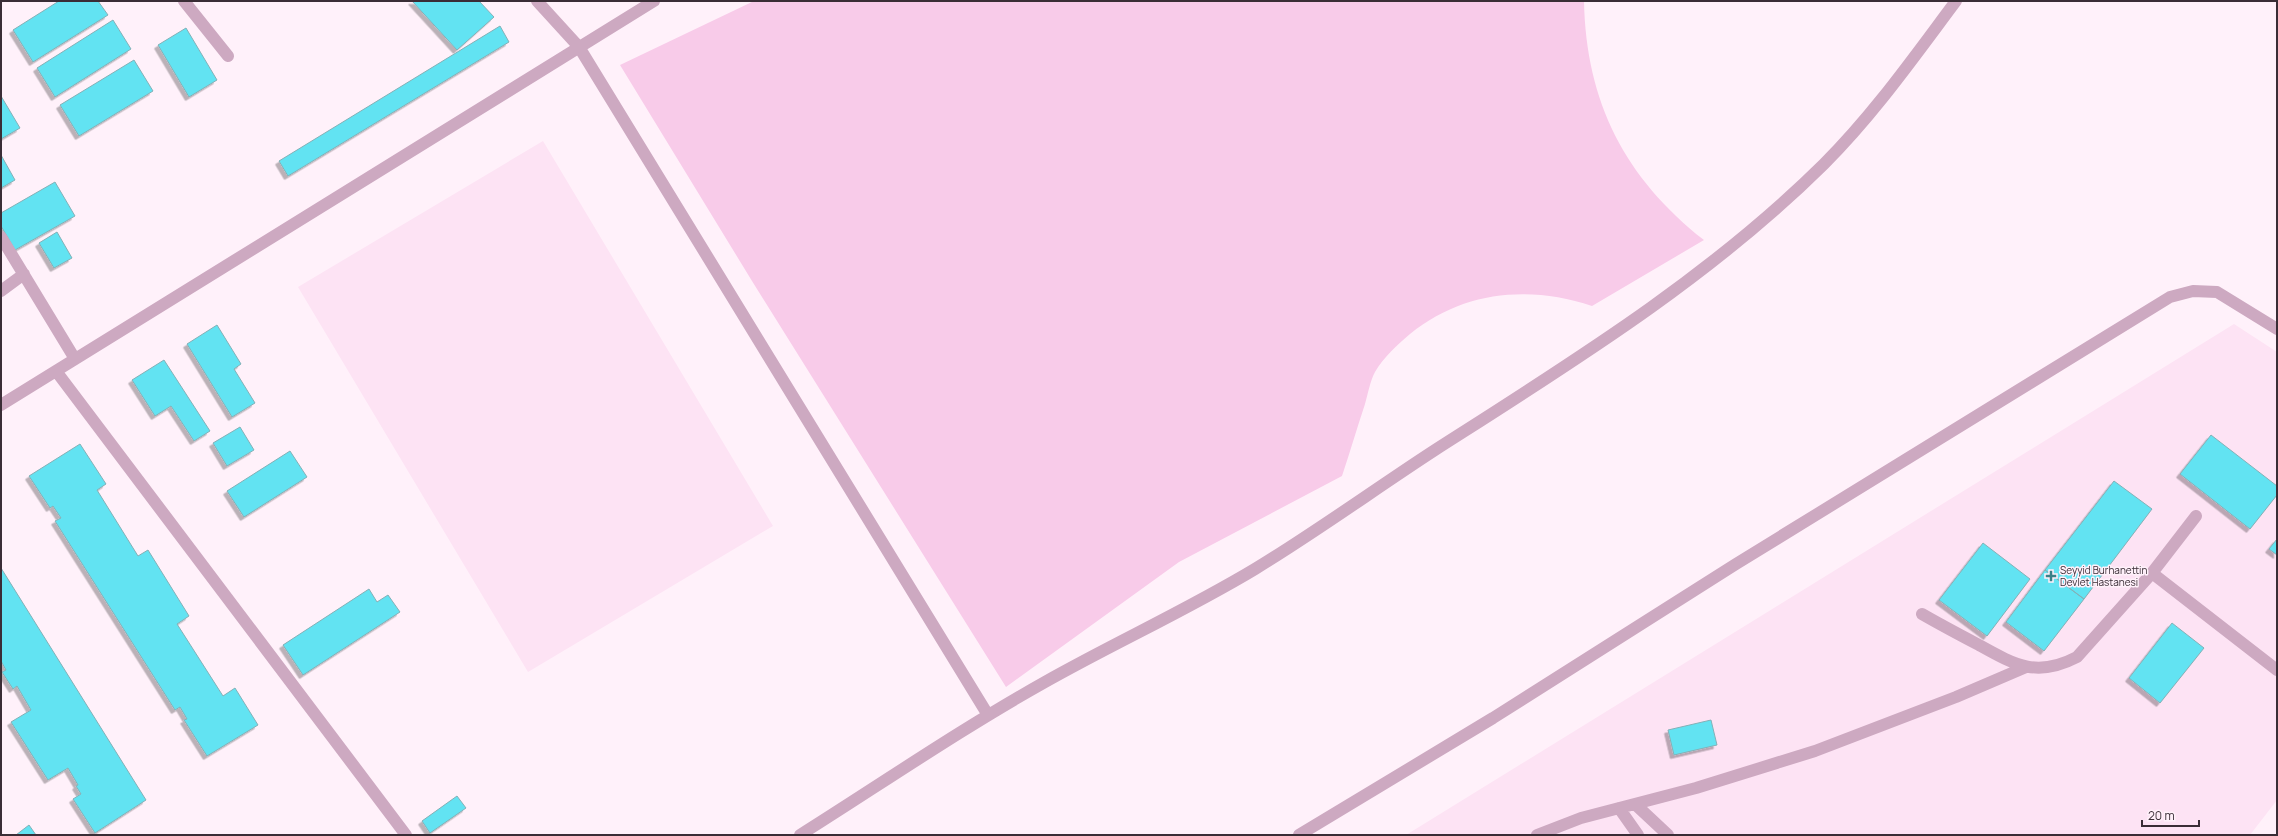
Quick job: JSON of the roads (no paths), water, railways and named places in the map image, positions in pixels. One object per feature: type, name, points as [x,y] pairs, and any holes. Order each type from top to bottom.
[{"type":"street","points":[[184,1],[228,56]]},
{"type":"street","points":[[538,1],[579,47],[988,715]]},
{"type":"street","points":[[1,405],[654,1]]},
{"type":"street","points":[[800,835],[988,715],[1045,682],[1162,621],[1256,568],[1559,370],[1644,312],[1737,242],[1826,162],[1878,105],[1956,1]]},
{"type":"street","points":[[1,237],[75,359]]},
{"type":"street","points":[[1,291],[24,274]]},
{"type":"street","points":[[1299,835],[1493,718],[1736,564],[2170,297],[2193,291],[2217,292],[2277,329]]},
{"type":"street","points":[[56,371],[406,835]]},
{"type":"street","points":[[1922,614],[2016,665],[2026,667],[2052,667],[2077,657],[2152,573],[2196,516]]},
{"type":"street","points":[[2152,573],[2277,670]]},
{"type":"street","points":[[1537,835],[1581,818],[1636,805],[1718,782],[1814,751],[1886,725],[2026,667]]},
{"type":"street","points":[[1636,805],[1668,835]]},
{"type":"street","points":[[1619,808],[1638,835]]},
{"type":"place","name":"Seyyid Burhanettin Devlet Hastanesi","points":[[2051,576]]}]
